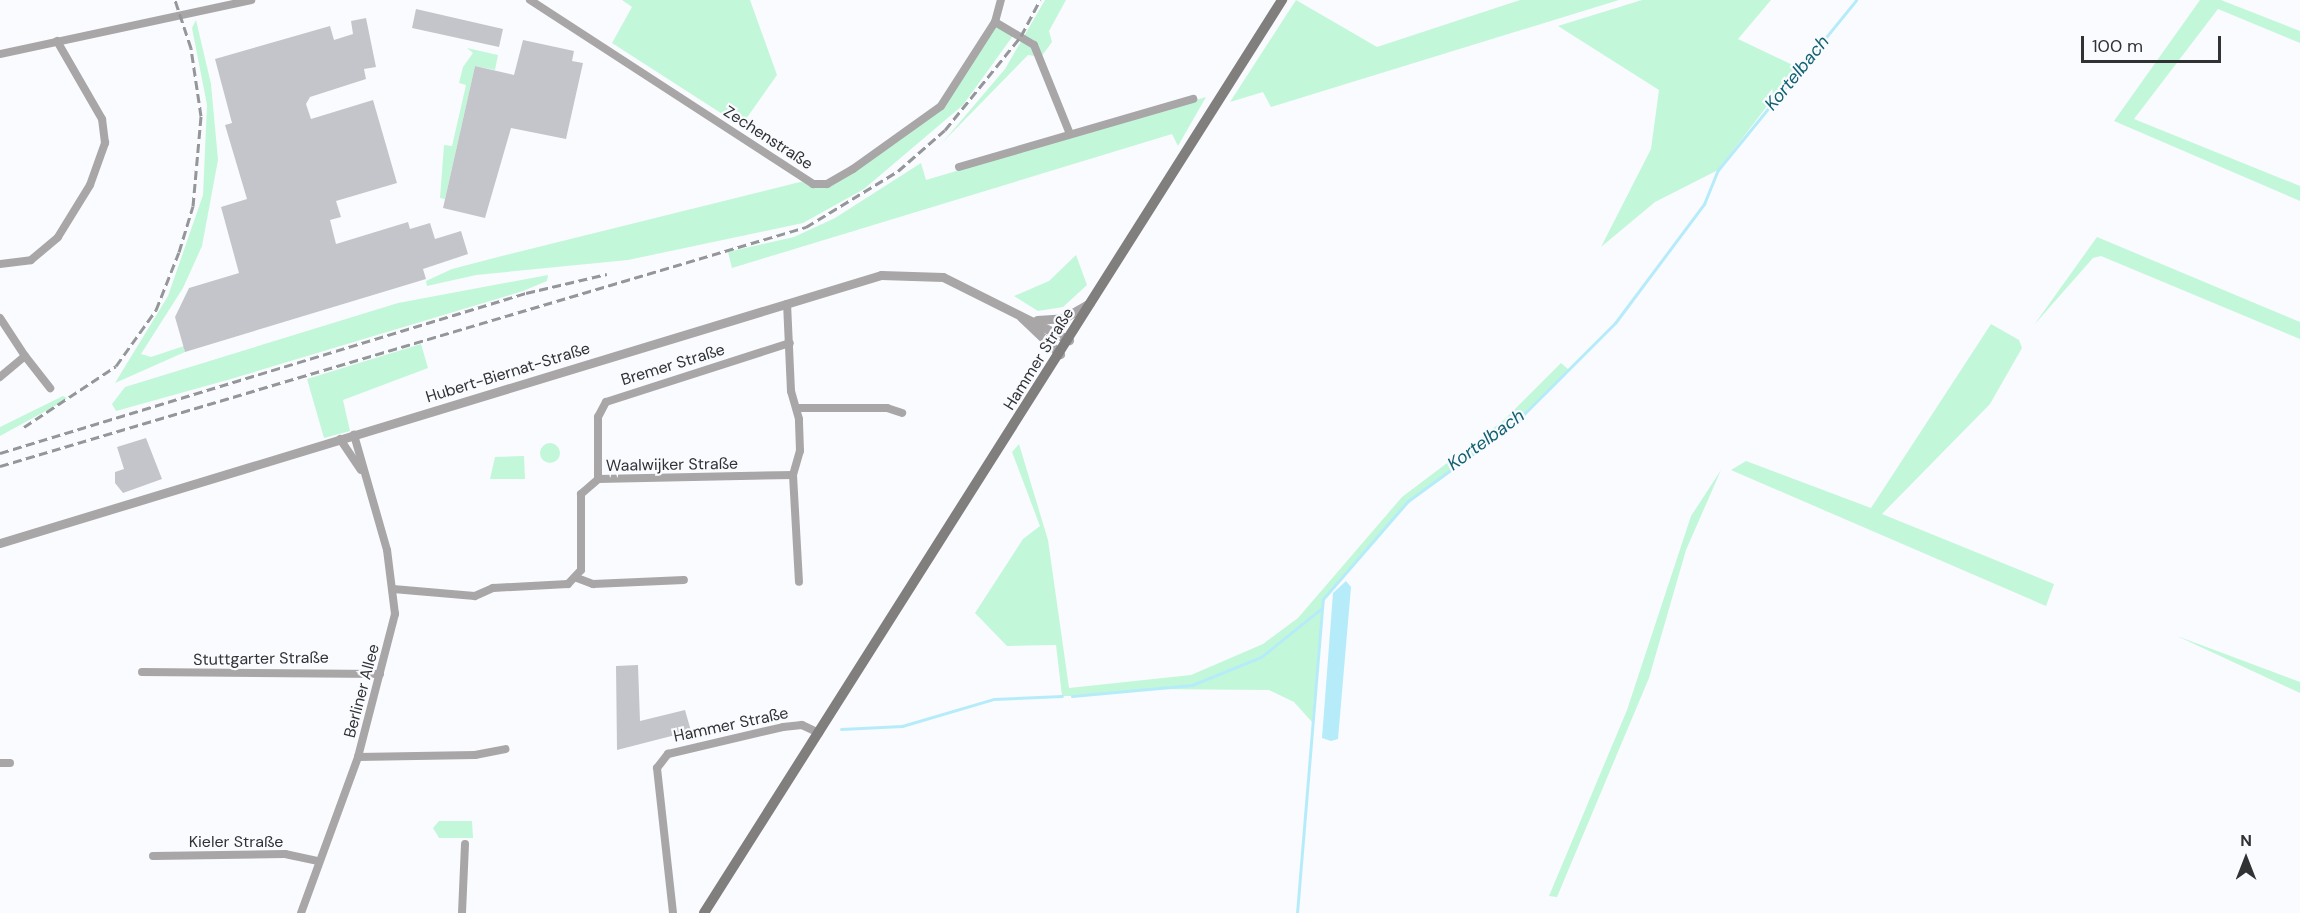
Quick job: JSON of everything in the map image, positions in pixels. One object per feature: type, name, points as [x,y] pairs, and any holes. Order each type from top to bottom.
[{"type":"main road","name":"Hammer Straße","points":[[704,913],[1069,340],[1282,0]]},
{"type":"street","points":[[0,54],[210,4],[251,0]]},
{"type":"street","name":"Zechenstraße","points":[[530,0],[813,184],[827,184],[853,169],[941,106],[995,22],[1001,0]]},
{"type":"street","points":[[995,22],[1034,45],[1070,134]]},
{"type":"street","points":[[0,264],[23,264],[58,237],[90,185],[105,143],[102,119],[57,41]]},
{"type":"street","points":[[959,167],[1192,99]]},
{"type":"street","name":"Hubert-Biernat-Straße","points":[[0,543],[881,275],[923,273],[962,283],[1021,317],[1060,354]]},
{"type":"street","points":[[1037,320],[1064,318],[1093,301]]},
{"type":"street","points":[[787,304],[791,391],[798,408],[800,451],[793,475],[799,582]]},
{"type":"street","name":"Hubert-Biernat-Straße","points":[[1021,317],[1037,320],[1069,340]]},
{"type":"street","points":[[0,318],[50,388]]},
{"type":"street","name":"Bremer Straße","points":[[598,479],[598,417],[606,402],[790,343]]},
{"type":"street","points":[[0,377],[25,356]]},
{"type":"street","points":[[798,408],[887,408],[902,413]]},
{"type":"street","name":"Berliner Allee","points":[[301,913],[318,861],[358,757],[394,622],[393,589],[386,545],[361,470],[354,435]]},
{"type":"street","name":"Berliner Allee","points":[[340,439],[361,470]]},
{"type":"street","name":"Waalwijker Straße","points":[[577,578],[580,494],[598,479],[793,475]]},
{"type":"street","points":[[393,589],[475,596],[493,588],[562,587],[577,578],[593,584],[684,580]]},
{"type":"street","name":"Stuttgarter Straße","points":[[142,672],[380,674]]},
{"type":"street","name":"Hammer Straße","points":[[673,913],[657,768],[668,754],[802,725],[819,733]]},
{"type":"street","points":[[358,757],[475,755],[505,748]]},
{"type":"street","points":[[0,762],[10,763]]},
{"type":"street","points":[[462,913],[465,844]]},
{"type":"street","name":"Kieler Straße","points":[[153,856],[285,854],[318,861]]},
{"type":"green space","points":[[622,0],[750,0],[777,75],[741,126],[612,43],[632,7]]},
{"type":"green space","points":[[1045,0],[1066,0],[1049,31],[1052,42],[1041,57],[1028,55],[942,143],[1005,69]]},
{"type":"green space","points":[[1296,0],[1377,47],[1520,0],[1619,0],[1271,107],[1263,92],[1230,102]]},
{"type":"green space","points":[[1642,0],[1771,0],[1738,39],[1797,67],[1718,170],[1655,202],[1601,247],[1651,149],[1659,90],[1558,26]]},
{"type":"green space","points":[[2200,0],[2221,0],[2300,31],[2300,43],[2218,9],[2134,119],[2300,186],[2300,201],[2114,121]]},
{"type":"green space","points":[[196,20],[211,84],[218,160],[202,246],[183,288],[141,354],[151,357],[184,346],[185,352],[115,383],[168,296],[203,195],[207,105],[192,28]]},
{"type":"green space","points":[[995,22],[1015,33],[963,105],[864,189],[803,223],[628,260],[476,275],[427,286],[426,281],[452,269],[502,256],[800,182],[827,184],[899,141],[941,106]]},
{"type":"green space","points":[[467,48],[498,55],[495,70],[475,66],[445,199],[440,198],[444,145],[452,146],[466,85],[459,83],[463,67],[473,53]]},
{"type":"green space","points":[[1206,97],[1178,146],[1172,134],[732,268],[728,252],[794,237],[835,218],[921,163],[926,180]]},
{"type":"green space","points":[[2097,237],[2300,322],[2300,339],[2101,256],[2093,258],[2034,325]]},
{"type":"green space","points":[[1076,255],[1087,285],[1063,307],[1038,311],[1014,296],[1049,281]]},
{"type":"green space","points":[[548,275],[547,281],[523,291],[231,379],[116,411],[112,404],[125,387],[398,303]]},
{"type":"green space","points":[[1991,324],[2019,340],[2022,348],[1990,404],[1882,514],[2054,584],[2046,606],[1731,470],[1746,461],[1871,508]]},
{"type":"green space","points":[[421,344],[428,368],[343,400],[350,431],[324,438],[307,379]]},
{"type":"green space","points":[[1561,363],[1569,370],[1515,423],[1408,501],[1323,599],[1312,722],[1294,702],[1269,690],[1149,689],[1062,696],[1056,645],[1007,646],[975,613],[1023,539],[1040,526],[1012,452],[1019,444],[1048,540],[1069,688],[1191,675],[1263,644],[1298,618],[1402,497],[1504,420]]},
{"type":"green space","points":[[63,396],[67,398],[62,402],[0,436],[0,427]]},
{"type":"green space","points":[[550,443],[557,446],[560,453],[557,460],[550,463],[543,460],[540,453],[543,446]]},
{"type":"green space","points":[[524,456],[525,479],[490,479],[495,457]]},
{"type":"green space","points":[[1721,470],[1686,550],[1649,678],[1557,897],[1549,896],[1627,710],[1691,516]]},
{"type":"green space","points":[[2177,636],[2300,682],[2300,693]]},
{"type":"green space","points":[[439,821],[472,821],[473,838],[439,838],[433,828]]},
{"type":"water","points":[[1346,581],[1351,587],[1338,739],[1331,741],[1322,738],[1333,593]]},
{"type":"building","points":[[416,9],[503,29],[499,47],[412,28]]},
{"type":"building","points":[[366,18],[376,67],[364,69],[366,79],[310,97],[306,104],[311,119],[373,100],[397,183],[336,201],[341,217],[330,220],[336,244],[408,222],[410,229],[430,223],[435,239],[461,231],[468,254],[423,269],[426,279],[185,352],[175,317],[189,288],[239,273],[221,207],[247,199],[225,125],[232,123],[215,59],[330,26],[334,40],[353,34],[351,21]]},
{"type":"building","points":[[523,40],[574,51],[572,61],[583,63],[566,139],[511,128],[485,218],[443,208],[475,66],[514,75]]},
{"type":"building","points":[[146,438],[162,479],[123,493],[115,483],[115,472],[124,469],[117,447]]},
{"type":"building","points":[[638,665],[640,721],[685,710],[691,731],[617,750],[616,666]]},
{"type":"waterway","name":"Kortelbach","points":[[1297,913],[1323,599],[1408,501],[1515,423],[1615,323],[1704,204],[1718,170],[1856,0]]},
{"type":"waterway","points":[[1072,696],[1192,685],[1261,657],[1322,608]]},
{"type":"waterway","points":[[841,729],[902,726],[994,699],[1062,696]]},
{"type":"railway","points":[[24,427],[116,366],[156,310],[179,252],[193,206],[201,116],[191,48],[175,0]]},
{"type":"railway","points":[[0,466],[806,227],[898,171],[945,130],[1021,36],[1040,0]]},
{"type":"railway","points":[[0,453],[526,293],[607,274]]}]
